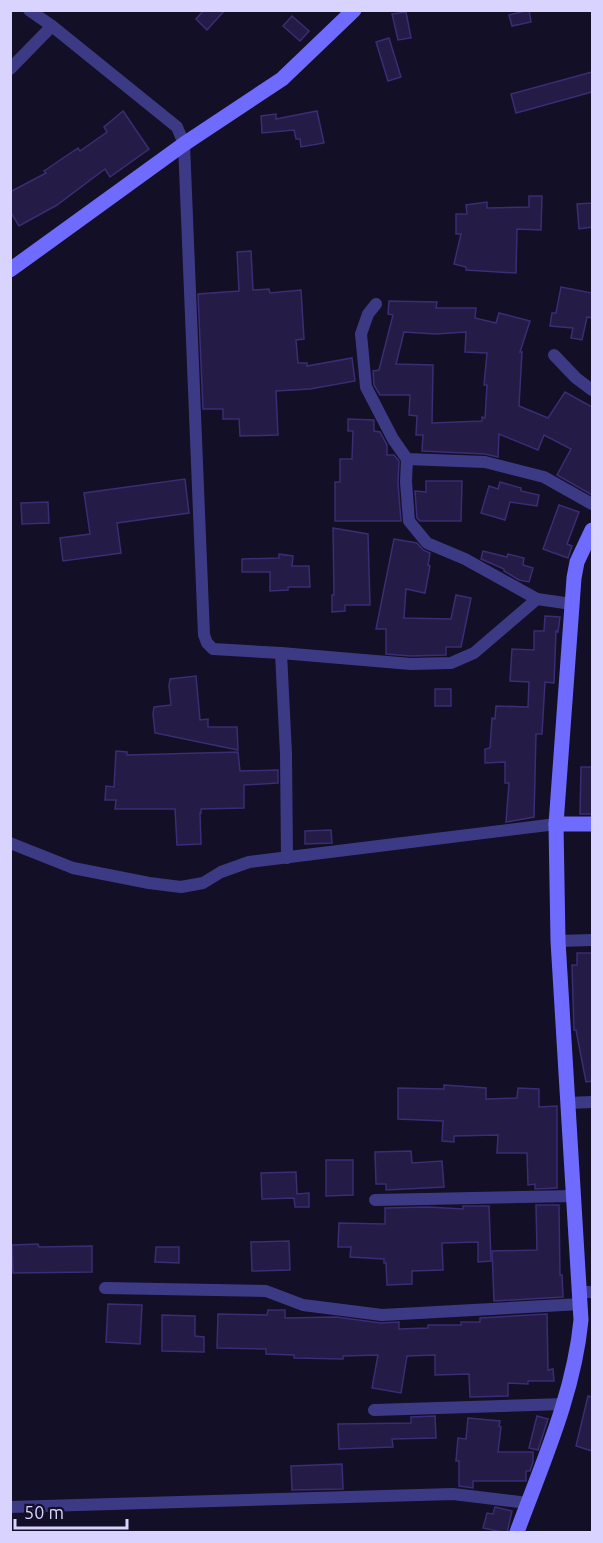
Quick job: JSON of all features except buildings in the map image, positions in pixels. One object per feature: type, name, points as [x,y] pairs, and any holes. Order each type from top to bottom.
[{"type":"street","points":[[29,10],[177,127],[184,144],[204,635],[207,643],[213,648],[281,654],[411,664],[452,663],[474,653],[537,599]]},
{"type":"street","points":[[10,270],[184,144],[282,79],[354,10]]},
{"type":"street","points":[[10,69],[52,27]]},
{"type":"street","points":[[376,304],[368,314],[361,334],[366,387],[393,439],[407,459],[409,521],[427,543],[465,559],[537,599],[572,604]]},
{"type":"street","points":[[554,355],[576,378],[592,390]]},
{"type":"street","points":[[407,459],[485,462],[543,477],[592,504]]},
{"type":"street","points":[[517,1533],[564,1404],[579,1349],[584,1296],[573,1196],[558,941],[556,824],[577,562],[592,530]]},
{"type":"street","points":[[281,654],[286,754],[287,858]]},
{"type":"street","points":[[10,843],[73,868],[181,887],[202,883],[220,872],[249,862],[556,824],[592,824]]},
{"type":"street","points":[[558,941],[592,940]]},
{"type":"street","points":[[568,1103],[592,1102]]},
{"type":"street","points":[[375,1200],[573,1196]]},
{"type":"street","points":[[105,1288],[266,1291],[303,1305],[382,1315],[584,1296]]},
{"type":"street","points":[[374,1410],[564,1404]]},
{"type":"street","points":[[10,1507],[453,1494],[528,1503]]}]
